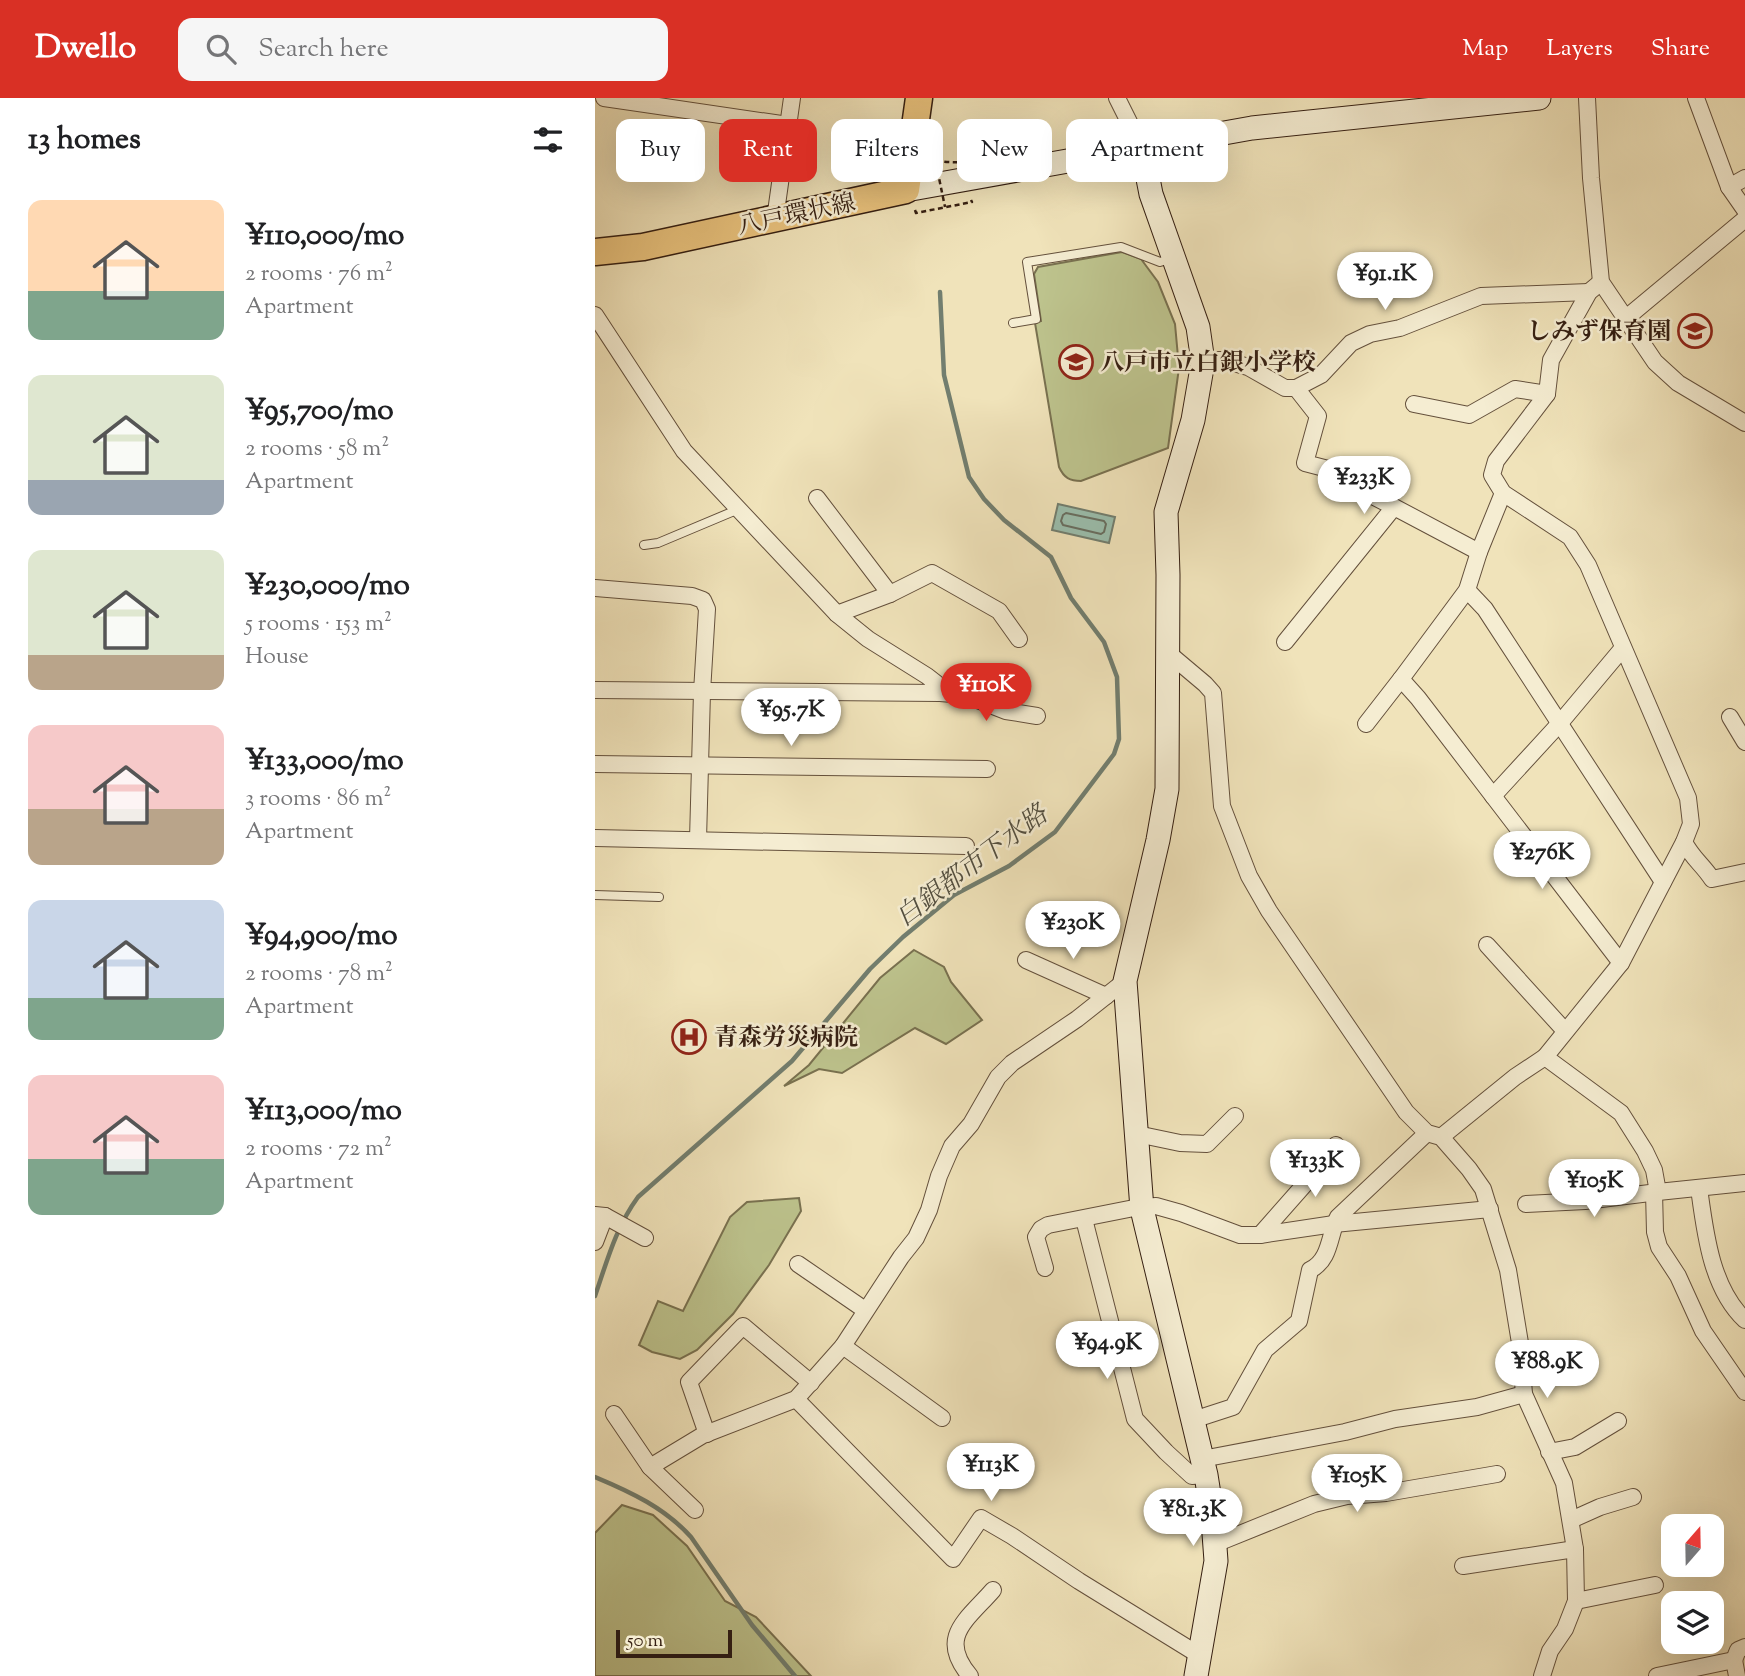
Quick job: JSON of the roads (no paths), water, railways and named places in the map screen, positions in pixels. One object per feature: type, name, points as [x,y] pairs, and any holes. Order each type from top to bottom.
[{"type":"main road","points":[[910,200],[919,98]]},
{"type":"main road","name":"八戸環状線","points":[[595,252],[643,247],[775,219],[910,200]]},
{"type":"street","points":[[604,98],[747,119]]},
{"type":"street","points":[[789,119],[792,98]]},
{"type":"street","points":[[1117,98],[1128,119]]},
{"type":"street","points":[[1228,132],[1376,107],[1539,98]]},
{"type":"street","points":[[1193,1420],[1233,1407],[1265,1350],[1299,1321],[1310,1270],[1316,1267],[1329,1247],[1339,1217],[1434,1135],[1545,1057],[1621,963],[1691,824],[1688,798],[1588,565],[1570,537],[1503,494],[1492,475],[1496,461],[1547,394],[1551,360],[1595,287],[1587,98]]},
{"type":"street","points":[[1696,98],[1730,187],[1745,210]]},
{"type":"street","points":[[910,200],[1066,165]]},
{"type":"street","points":[[1730,187],[1745,178]]},
{"type":"street","points":[[775,219],[780,182]]},
{"type":"street","points":[[796,1399],[953,1559],[981,1518],[1079,1581],[1198,1665],[1216,1561],[1215,1544],[1204,1467],[1142,1209],[1125,981],[1158,840],[1167,789],[1166,512],[1192,420],[1203,362],[1198,327],[1149,182]]},
{"type":"street","points":[[1625,319],[1745,219]]},
{"type":"street","points":[[1595,287],[1625,319],[1655,362],[1678,383],[1745,423]]},
{"type":"street","points":[[1203,362],[1231,362],[1248,367],[1285,388],[1296,388],[1321,375],[1351,343],[1370,334],[1401,328],[1481,296],[1595,287]]},
{"type":"street","points":[[595,315],[684,451],[837,614],[868,639],[927,676],[936,683],[940,693]]},
{"type":"street","points":[[1296,388],[1318,416],[1305,463],[1343,475],[1355,487],[1479,552]]},
{"type":"street","points":[[1414,404],[1469,415],[1515,389],[1547,394]]},
{"type":"street","points":[[1366,724],[1467,590],[1479,552],[1503,494]]},
{"type":"street","points":[[817,498],[890,594]]},
{"type":"street","points":[[1285,642],[1394,507]]},
{"type":"street","points":[[837,614],[890,594],[932,572],[999,611],[1019,639]]},
{"type":"street","points":[[595,588],[692,596],[703,600],[707,609],[698,841]]},
{"type":"street","points":[[1467,590],[1485,609],[1663,882]]},
{"type":"street","points":[[1493,796],[1560,723],[1622,649]]},
{"type":"street","points":[[1167,652],[1213,693],[1221,806],[1249,876],[1269,911],[1392,1093],[1483,1189],[1508,1270],[1520,1343],[1524,1394],[1564,1483],[1575,1549],[1576,1601],[1565,1629],[1550,1651],[1542,1676]]},
{"type":"street","points":[[1401,679],[1621,963]]},
{"type":"street","points":[[595,690],[940,693],[965,695],[1006,712],[1037,716]]},
{"type":"street","points":[[1730,717],[1745,742]]},
{"type":"street","points":[[595,764],[987,769]]},
{"type":"street","points":[[595,838],[966,846]]},
{"type":"street","points":[[1684,842],[1693,859],[1712,879],[1745,872]]},
{"type":"street","points":[[1487,945],[1565,1031]]},
{"type":"street","points":[[1026,960],[1106,996]]},
{"type":"street","points":[[650,1467],[707,1434],[796,1399],[843,1346],[916,1238],[952,1146],[971,1124],[998,1077],[1012,1063],[1125,981]]},
{"type":"street","points":[[1545,1057],[1621,1113],[1645,1151],[1654,1170],[1655,1232],[1664,1257],[1678,1276],[1703,1331],[1745,1392]]},
{"type":"street","points":[[1137,1134],[1180,1143],[1207,1144],[1235,1116]]},
{"type":"street","points":[[1260,1235],[1335,1150],[1336,1145]]},
{"type":"street","points":[[1527,1204],[1585,1201],[1745,1183]]},
{"type":"street","points":[[1699,1188],[1704,1225],[1719,1280],[1745,1320]]},
{"type":"street","points":[[1045,1268],[1036,1237],[1041,1229],[1048,1225],[1156,1206],[1240,1235],[1490,1209]]},
{"type":"street","points":[[595,1242],[600,1215],[645,1238]]},
{"type":"street","points":[[1084,1219],[1135,1419],[1192,1476],[1204,1467],[1395,1419],[1477,1407],[1524,1394]]},
{"type":"street","points":[[798,1264],[865,1310]]},
{"type":"street","points":[[707,1434],[689,1381],[743,1326],[811,1383]]},
{"type":"street","points":[[843,1346],[942,1418]]},
{"type":"street","points":[[614,1414],[650,1467],[695,1510]]},
{"type":"street","points":[[1549,1452],[1575,1447],[1618,1421]]},
{"type":"street","points":[[1215,1544],[1314,1504],[1347,1496],[1386,1493],[1497,1474]]},
{"type":"street","points":[[1571,1520],[1600,1507],[1633,1497]]},
{"type":"street","points":[[1463,1566],[1575,1549]]},
{"type":"street","points":[[1576,1601],[1655,1585]]},
{"type":"street","points":[[970,1676],[956,1654],[954,1641],[958,1630],[993,1590]]},
{"type":"street","points":[[1657,1676],[1736,1668],[1738,1650],[1745,1647]]},
{"type":"lane","points":[[1013,323],[1036,318],[1027,262],[1121,247],[1160,262],[1173,258]]},
{"type":"lane","points":[[644,545],[658,543],[739,509]]},
{"type":"lane","points":[[595,895],[659,897]]},
{"type":"water","points":[[1058,504],[1115,517],[1109,543],[1052,530]]},
{"type":"waterway","name":"白銀都市下水路","points":[[595,1296],[618,1232],[638,1197],[792,1061],[870,969],[903,937],[954,895],[1009,866],[1055,832],[1114,754],[1119,739],[1117,677],[1104,642],[1071,598],[1051,557],[1004,520],[984,499],[969,477],[944,375],[940,292]]},
{"type":"waterway","name":"白銀都市下水路","points":[[595,1477],[647,1502],[681,1527],[691,1537],[752,1625],[795,1676]]},
{"type":"place","name":"しみず保育園","points":[[1695,331]]},
{"type":"place","name":"八戸市立白銀小学校","points":[[1076,362]]},
{"type":"place","name":"青森労災病院","points":[[689,1037]]}]
